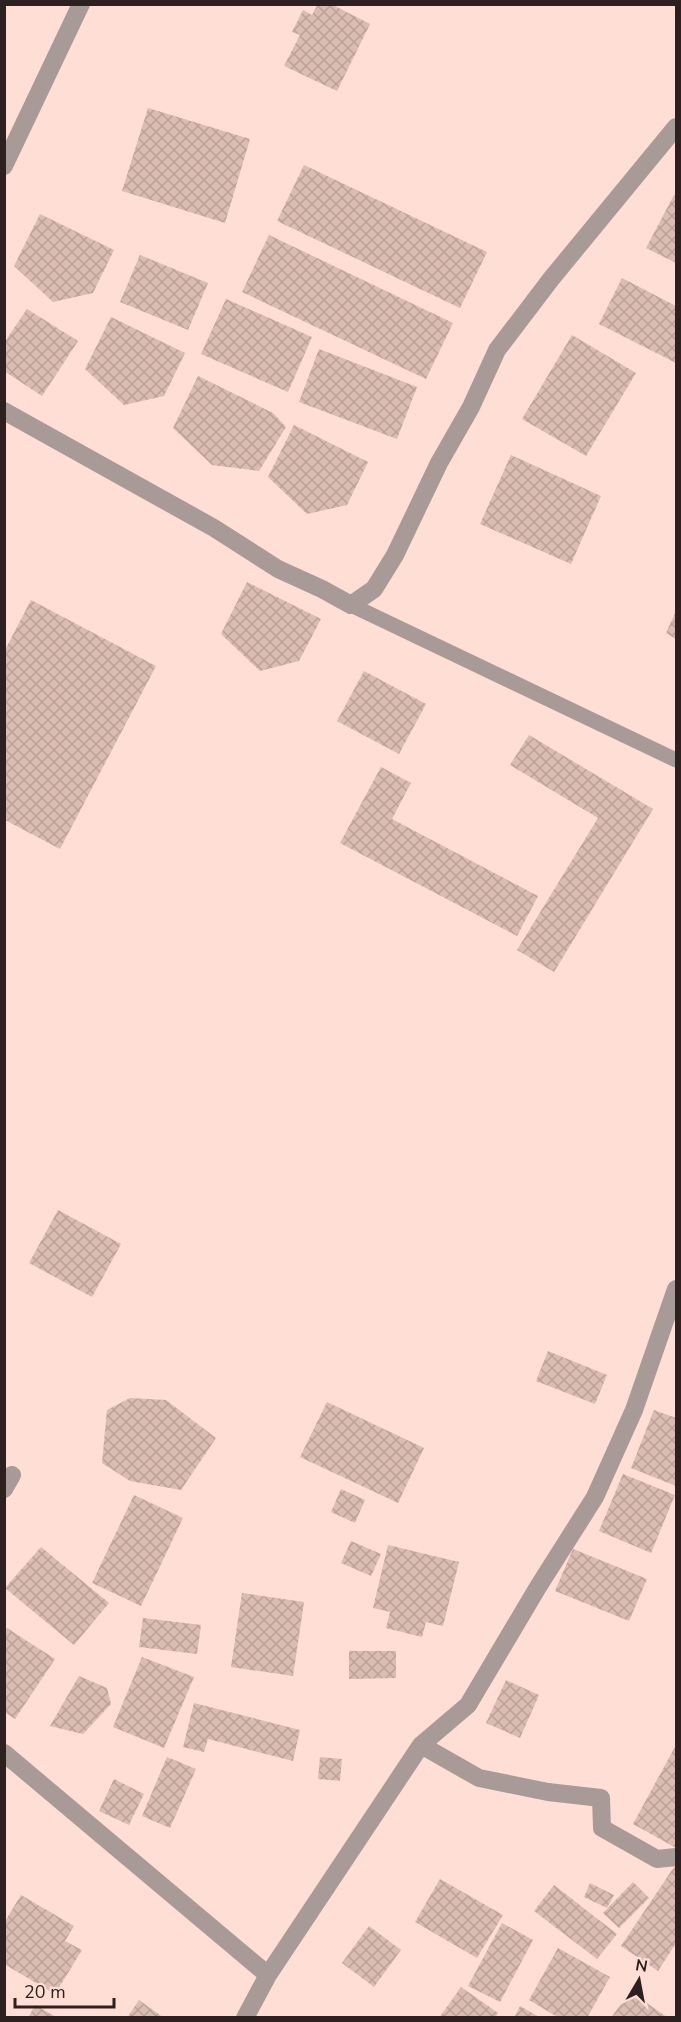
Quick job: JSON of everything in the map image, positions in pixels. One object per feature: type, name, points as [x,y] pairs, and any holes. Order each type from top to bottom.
[{"type":"street","points":[[4,166],[81,4]]},
{"type":"street","points":[[4,411],[214,528],[278,569],[351,605],[374,589],[395,555],[439,463],[471,407],[497,350],[551,279],[676,127]]},
{"type":"street","points":[[244,2018],[268,1975],[421,1745],[468,1705],[595,1497],[634,1410],[676,1289]]},
{"type":"street","points":[[421,1745],[479,1778],[548,1792],[601,1798],[602,1828],[657,1859],[676,1857]]},
{"type":"street","points":[[4,1753],[268,1975]]},
{"type":"lane","points":[[351,605],[676,760]]},
{"type":"building","points":[[318,4],[331,4],[370,24],[337,91],[284,66],[300,35],[292,32],[303,10],[312,15]]},
{"type":"building","points":[[148,108],[250,139],[225,223],[122,191]]},
{"type":"building","points":[[304,165],[487,252],[460,308],[277,221]]},
{"type":"building","points":[[674,195],[676,196],[676,263],[646,248]]},
{"type":"building","points":[[40,214],[114,250],[93,293],[53,302],[14,266]]},
{"type":"building","points":[[269,235],[453,323],[426,379],[242,292]]},
{"type":"building","points":[[140,255],[208,283],[188,330],[120,302]]},
{"type":"building","points":[[622,278],[676,306],[676,363],[599,324]]},
{"type":"building","points":[[226,299],[312,337],[288,392],[201,354]]},
{"type":"building","points":[[27,309],[78,341],[42,396],[4,371],[4,343]]},
{"type":"building","points":[[111,317],[185,353],[164,396],[124,405],[85,369]]},
{"type":"building","points":[[572,335],[636,373],[586,456],[522,419]]},
{"type":"building","points":[[319,349],[417,387],[397,439],[299,402]]},
{"type":"building","points":[[198,376],[273,413],[286,427],[259,471],[212,465],[173,428]]},
{"type":"building","points":[[294,425],[368,462],[347,505],[307,514],[268,477]]},
{"type":"building","points":[[511,455],[601,496],[571,564],[480,524]]},
{"type":"building","points":[[247,582],[321,619],[299,661],[260,671],[221,634]]},
{"type":"building","points":[[31,600],[156,666],[60,849],[5,820],[5,650]]},
{"type":"building","points":[[676,611],[676,639],[666,633]]},
{"type":"building","points":[[364,671],[426,704],[399,754],[337,721]]},
{"type":"building","points":[[529,735],[653,809],[554,972],[517,950],[598,818],[510,765]]},
{"type":"building","points":[[381,767],[411,783],[392,819],[538,896],[517,936],[340,843]]},
{"type":"building","points":[[58,1210],[121,1244],[92,1297],[29,1263]]},
{"type":"building","points":[[548,1351],[607,1375],[595,1404],[536,1381]]},
{"type":"building","points":[[130,1398],[166,1400],[216,1438],[181,1490],[130,1481],[102,1463],[107,1410]]},
{"type":"building","points":[[327,1402],[424,1448],[398,1503],[300,1457]]},
{"type":"building","points":[[654,1410],[676,1418],[676,1486],[631,1468]]},
{"type":"building","points":[[623,1474],[675,1495],[651,1553],[599,1531]]},
{"type":"building","points":[[341,1489],[365,1500],[355,1523],[331,1512]]},
{"type":"building","points":[[134,1495],[183,1518],[141,1606],[92,1583]]},
{"type":"building","points":[[351,1541],[381,1554],[371,1576],[341,1563]]},
{"type":"building","points":[[388,1545],[459,1562],[443,1626],[426,1622],[422,1637],[386,1628],[390,1612],[373,1608]]},
{"type":"building","points":[[41,1547],[109,1603],[74,1645],[5,1588]]},
{"type":"building","points":[[573,1549],[647,1579],[629,1621],[555,1591]]},
{"type":"building","points":[[242,1593],[304,1602],[293,1676],[231,1667]]},
{"type":"building","points":[[143,1618],[201,1625],[197,1654],[139,1647]]},
{"type":"building","points":[[7,1628],[55,1659],[15,1719],[4,1712],[4,1632]]},
{"type":"building","points":[[349,1651],[396,1651],[396,1678],[349,1679]]},
{"type":"building","points":[[142,1657],[194,1677],[164,1748],[113,1727]]},
{"type":"building","points":[[79,1676],[107,1688],[111,1704],[83,1734],[50,1726]]},
{"type":"building","points":[[506,1680],[539,1695],[520,1738],[486,1723]]},
{"type":"building","points":[[194,1703],[300,1730],[293,1761],[208,1739],[204,1752],[183,1747]]},
{"type":"building","points":[[676,1745],[676,1848],[633,1824]]},
{"type":"building","points":[[167,1757],[196,1769],[170,1828],[142,1816]]},
{"type":"building","points":[[320,1757],[342,1759],[340,1781],[318,1779]]},
{"type":"building","points":[[114,1779],[144,1794],[129,1825],[99,1811]]},
{"type":"building","points":[[676,1864],[676,1943],[658,1971],[621,1946]]},
{"type":"building","points":[[440,1879],[503,1915],[477,1958],[415,1922]]},
{"type":"building","points":[[633,1882],[649,1898],[619,1928],[603,1913]]},
{"type":"building","points":[[590,1883],[614,1895],[607,1908],[584,1897]]},
{"type":"building","points":[[554,1885],[617,1934],[597,1959],[534,1911]]},
{"type":"building","points":[[21,1895],[74,1926],[65,1941],[82,1950],[55,1994],[4,1964],[4,1923]]},
{"type":"building","points":[[502,1923],[533,1940],[500,2002],[468,1986]]},
{"type":"building","points":[[369,1926],[401,1950],[374,1987],[342,1963]]},
{"type":"building","points":[[558,1948],[610,1977],[587,2018],[559,2018],[529,2000]]},
{"type":"building","points":[[461,1987],[498,2013],[495,2018],[439,2018]]},
{"type":"building","points":[[630,1991],[668,2018],[611,2018]]},
{"type":"building","points":[[139,2000],[164,2018],[127,2018]]},
{"type":"building","points":[[35,2005],[58,2018],[28,2018]]},
{"type":"building","points":[[520,2006],[541,2018],[514,2018]]}]
